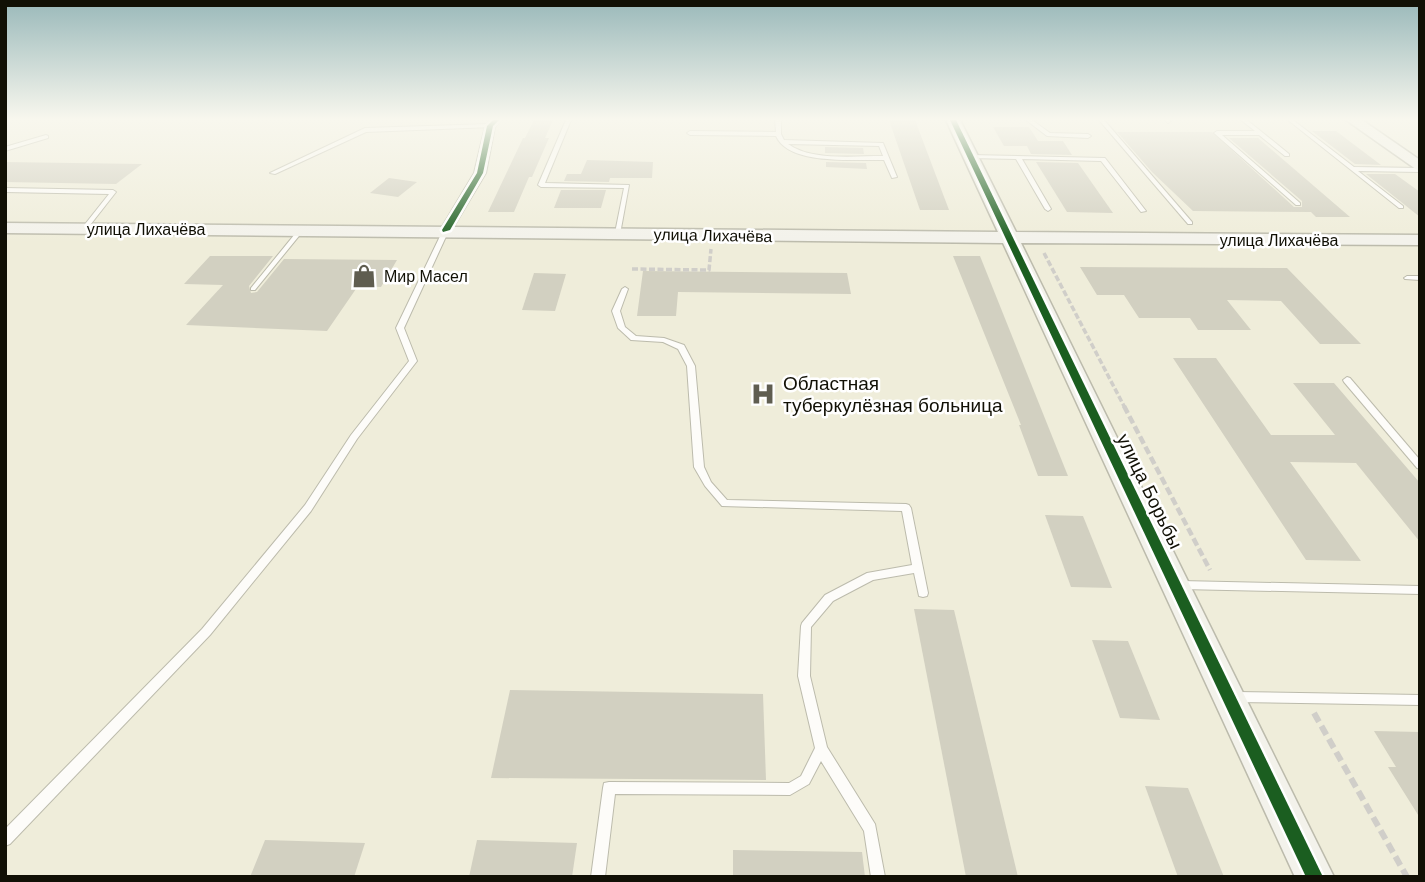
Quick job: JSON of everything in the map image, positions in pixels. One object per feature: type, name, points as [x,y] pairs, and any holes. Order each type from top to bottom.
[{"type":"main road","name":"улица Борьбы","points":[[974,161],[1023,239],[1176,585],[1315,877]]},
{"type":"main road","name":"улица Лихачёва","points":[[5,228],[446,230],[1023,239],[1420,240]]},
{"type":"street","points":[[446,230],[480,173],[483,161]]},
{"type":"lane","points":[[273,173],[298,161]]},
{"type":"lane","points":[[551,161],[541,185],[627,186],[618,233]]},
{"type":"lane","points":[[887,161],[894,177]]},
{"type":"lane","points":[[1020,161],[1048,209]]},
{"type":"lane","points":[[1105,161],[1143,211]]},
{"type":"lane","points":[[1137,161],[1190,223]]},
{"type":"lane","points":[[1249,161],[1298,204]]},
{"type":"lane","points":[[1343,161],[1401,207]]},
{"type":"lane","points":[[1353,169],[1420,168]]},
{"type":"lane","points":[[5,190],[113,192],[85,228]]},
{"type":"lane","points":[[253,289],[301,230]]},
{"type":"lane","points":[[5,839],[206,632],[308,508],[354,438],[413,361],[400,328],[446,230]]},
{"type":"lane","points":[[1407,278],[1420,278]]},
{"type":"lane","points":[[625,289],[616,311],[626,333],[634,338],[674,343],[681,347],[691,366],[699,467],[708,484],[725,503],[906,508],[923,593]]},
{"type":"lane","points":[[1347,380],[1420,466]]},
{"type":"lane","points":[[877,877],[870,829],[821,749],[804,676],[806,626],[829,598],[871,576],[917,568]]},
{"type":"lane","points":[[1176,585],[1420,590]]},
{"type":"lane","points":[[1229,697],[1420,700]]},
{"type":"lane","points":[[597,877],[609,788],[790,789],[805,780],[821,749]]},
{"type":"path","points":[[632,269],[709,270],[712,234]]},
{"type":"path","points":[[1023,239],[1218,585]]},
{"type":"path","points":[[1306,698],[1406,877]]},
{"type":"building","points":[[512,161],[539,161],[514,212],[488,212]]},
{"type":"building","points":[[587,161],[653,162],[652,178],[610,178],[609,182],[564,181],[567,174],[581,174]]},
{"type":"building","points":[[903,161],[931,161],[949,210],[920,210]]},
{"type":"building","points":[[1143,161],[1244,161],[1294,207],[1302,207],[1302,201],[1256,161],[1285,161],[1350,217],[1316,217],[1311,212],[1193,211]]},
{"type":"building","points":[[1351,161],[1376,161],[1381,165],[1355,164]]},
{"type":"building","points":[[5,162],[142,164],[116,184],[5,182]]},
{"type":"building","points":[[826,162],[866,163],[867,169],[826,167]]},
{"type":"building","points":[[1036,162],[1078,163],[1113,213],[1067,212]]},
{"type":"building","points":[[1366,174],[1395,174],[1420,192],[1420,217]]},
{"type":"building","points":[[389,178],[417,182],[398,197],[370,193]]},
{"type":"building","points":[[561,190],[606,190],[601,208],[554,208]]},
{"type":"building","points":[[210,256],[273,256],[249,286],[251,293],[257,292],[284,259],[397,260],[381,287],[358,286],[327,331],[186,325],[223,285],[184,284]]},
{"type":"building","points":[[953,256],[980,256],[1068,476],[1038,476],[1021,425]]},
{"type":"building","points":[[1080,267],[1287,268],[1361,344],[1320,344],[1281,301],[1227,300],[1251,330],[1198,330],[1190,318],[1139,318],[1124,295],[1097,295]]},
{"type":"building","points":[[643,271],[847,273],[851,294],[678,292],[676,316],[637,316]]},
{"type":"building","points":[[534,273],[566,274],[555,311],[522,310]]},
{"type":"building","points":[[1173,358],[1216,358],[1271,435],[1335,435],[1293,383],[1334,383],[1420,483],[1420,542],[1356,463],[1290,462],[1361,561],[1306,560]]},
{"type":"building","points":[[1045,515],[1083,516],[1112,588],[1071,587]]},
{"type":"building","points":[[914,609],[954,610],[1018,877],[966,877]]},
{"type":"building","points":[[1092,640],[1128,641],[1160,720],[1120,718]]},
{"type":"building","points":[[510,690],[763,694],[766,780],[491,778]]},
{"type":"building","points":[[1374,731],[1420,732],[1420,818],[1388,767],[1396,767]]},
{"type":"building","points":[[1145,786],[1188,788],[1224,877],[1178,877]]},
{"type":"building","points":[[265,840],[365,843],[354,877],[250,877]]},
{"type":"building","points":[[477,840],[577,843],[572,877],[469,877]]},
{"type":"building","points":[[733,850],[862,852],[865,877],[733,877]]},
{"type":"cycle path","points":[[446,230],[480,173],[483,161]]},
{"type":"cycle path","points":[[973,161],[1315,877]]},
{"type":"place","name":"Мир Масел","points":[[364,276]]},
{"type":"place","name":"Областная туберкулёзная больница","points":[[763,394]]}]
